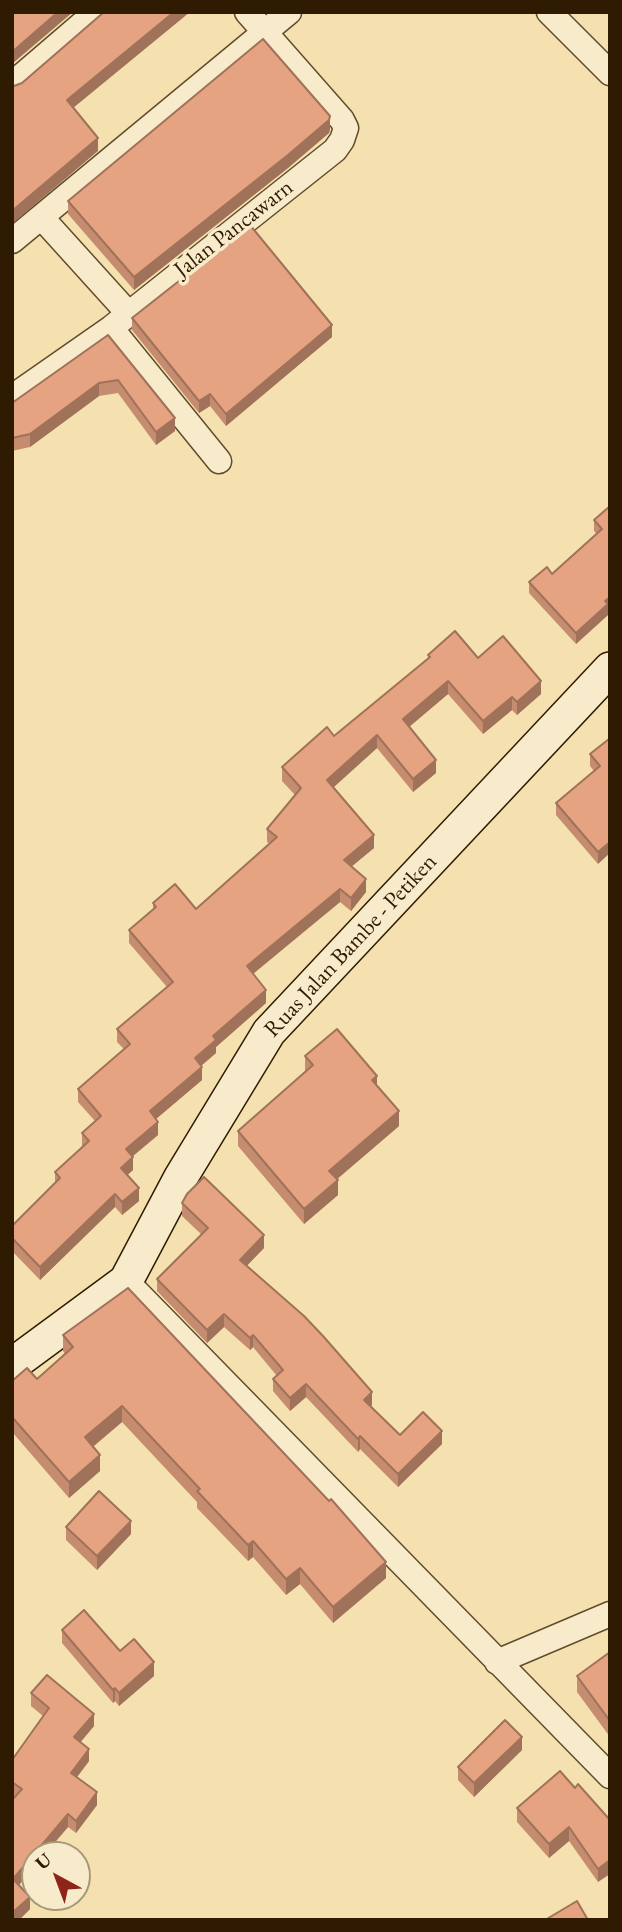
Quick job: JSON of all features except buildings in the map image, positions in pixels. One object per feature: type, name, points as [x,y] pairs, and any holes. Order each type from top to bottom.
[{"type":"main road","name":"Ruas Jalan Bambe - Petiken","points":[[12,1365],[126,1280],[181,1177],[269,1032],[610,669]]},
{"type":"street","points":[[12,84],[96,12]]},
{"type":"street","points":[[247,12],[265,33]]},
{"type":"street","points":[[12,241],[289,12]]},
{"type":"street","points":[[549,12],[606,64]]},
{"type":"street","name":"Jalan Pancawarn","points":[[12,397],[119,320],[335,150],[342,141],[346,128],[342,120],[265,33]]},
{"type":"street","points":[[42,218],[119,320],[219,461]]},
{"type":"street","points":[[126,1280],[610,1776]]},
{"type":"street","points":[[498,1662],[610,1614]]}]
